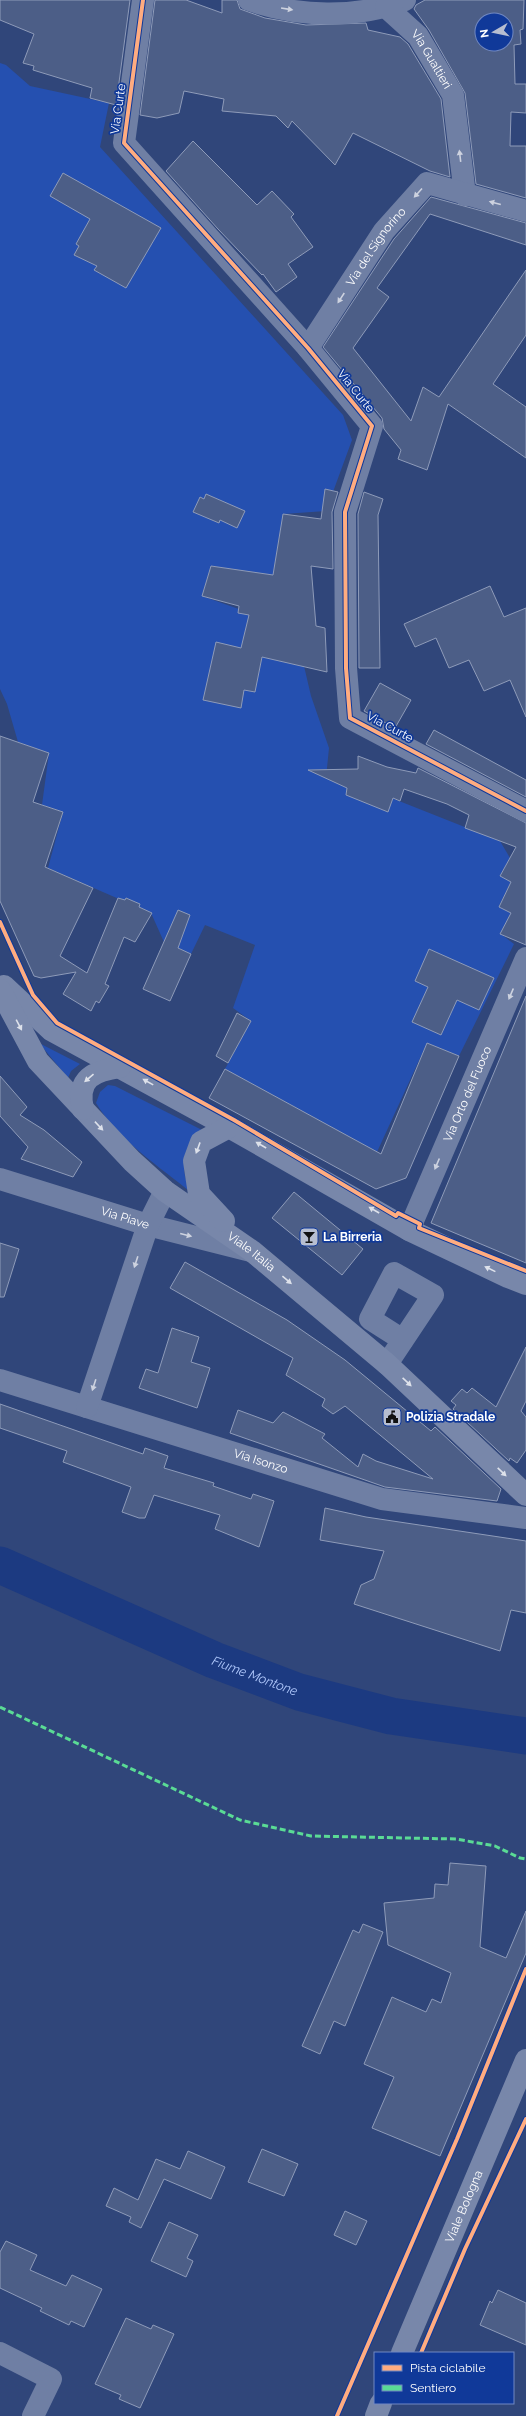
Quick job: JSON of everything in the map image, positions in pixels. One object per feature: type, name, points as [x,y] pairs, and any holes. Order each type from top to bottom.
[{"type":"main road","points":[[0,982],[51,1030],[228,1127],[409,1230],[526,1284]]},
{"type":"main road","name":"Viale Italia","points":[[0,990],[38,1061],[132,1161],[165,1191],[252,1251],[387,1364],[526,1495]]},
{"type":"main road","points":[[83,1109],[80,1098],[84,1083],[93,1074],[120,1067]]},
{"type":"main road","points":[[228,1127],[200,1142],[194,1160],[199,1194],[252,1251]]},
{"type":"main road","name":"Viale Bologna","points":[[402,2352],[526,2060]]},
{"type":"main road","points":[[376,2416],[381,2404]]},
{"type":"street","name":"Via Curte","points":[[142,0],[124,143],[308,348],[372,426],[345,512],[346,668],[350,718],[526,811]]},
{"type":"street","points":[[249,0],[263,5],[318,14],[395,4]]},
{"type":"street","name":"Via Gualtieri","points":[[395,4],[418,36],[453,95],[464,195]]},
{"type":"street","name":"Via del Signorino","points":[[308,348],[384,231],[428,183],[464,195]]},
{"type":"street","points":[[464,195],[526,211]]},
{"type":"street","name":"Via Orto del Fuoco","points":[[409,1230],[526,958]]},
{"type":"street","name":"Via Piave","points":[[0,1179],[148,1225],[252,1251]]},
{"type":"street","points":[[87,1407],[148,1225],[165,1191]]},
{"type":"street","points":[[387,1364],[403,1340]]},
{"type":"street","name":"Via Isonzo","points":[[0,1380],[382,1499],[526,1518]]},
{"type":"street","points":[[0,2354],[51,2379],[33,2416]]},
{"type":"shaded area","points":[[0,63],[6,65],[30,86],[109,103],[100,147],[343,415],[352,440],[326,511],[283,514],[273,575],[211,566],[202,596],[250,613],[304,666],[311,696],[329,748],[326,778],[384,795],[500,841],[510,858],[500,876],[511,882],[499,906],[511,913],[501,934],[514,944],[459,1056],[427,1043],[377,1152],[225,1069],[251,1021],[233,1008],[255,945],[205,925],[191,954],[164,942],[151,913],[48,868],[63,812],[42,805],[49,753],[18,742],[7,704],[0,689]]},
{"type":"shaded area","points":[[39,1043],[80,1064],[71,1071],[68,1078]]},
{"type":"shaded area","points":[[108,1085],[115,1086],[202,1130],[188,1154],[184,1168],[188,1185],[193,1194],[140,1152],[105,1116],[96,1103],[100,1092]]},
{"type":"building","points":[[0,0],[130,0],[116,105],[90,98],[92,88],[33,70],[34,66],[23,63],[34,34],[0,20]]},
{"type":"building","points":[[155,0],[186,0],[222,13],[222,0],[237,0],[240,9],[265,18],[306,25],[366,23],[368,30],[400,37],[408,44],[441,99],[450,177],[430,171],[353,133],[335,165],[292,121],[288,128],[276,116],[222,111],[224,99],[184,91],[179,113],[157,118],[140,115]]},
{"type":"building","points":[[425,0],[524,0],[523,29],[520,30],[521,44],[514,45],[515,84],[526,84],[526,113],[511,112],[510,146],[526,146],[526,198],[476,184],[465,93],[429,30],[414,9],[416,5]]},
{"type":"building","points":[[193,141],[257,205],[272,191],[294,214],[291,217],[313,247],[288,264],[297,277],[276,292],[263,274],[262,275],[218,229],[166,171]]},
{"type":"building","points":[[63,173],[161,228],[126,288],[94,270],[97,266],[74,255],[79,246],[76,244],[90,219],[50,196]]},
{"type":"building","points":[[431,197],[526,223],[526,245],[430,214],[377,288],[389,297],[353,348],[411,421],[423,387],[439,397],[526,270],[526,335],[493,384],[526,407],[526,458],[448,404],[427,470],[398,459],[401,450],[384,429],[382,418],[323,347],[394,239]]},
{"type":"building","points":[[325,489],[338,492],[332,512],[333,569],[311,566],[316,626],[325,628],[327,672],[262,657],[255,692],[244,690],[241,708],[203,700],[216,642],[241,648],[249,615],[238,613],[239,606],[202,596],[211,566],[273,575],[283,514],[321,519]]},
{"type":"building","points":[[364,492],[383,499],[378,515],[380,668],[359,668],[358,514]]},
{"type":"building","points":[[206,494],[245,511],[237,528],[220,520],[219,523],[193,512],[200,497],[204,499]]},
{"type":"building","points":[[490,586],[504,617],[526,608],[526,717],[510,680],[484,691],[469,660],[449,668],[436,638],[415,647],[404,624]]},
{"type":"building","points":[[380,683],[411,700],[395,728],[364,711]]},
{"type":"building","points":[[434,730],[526,780],[526,797],[426,744]]},
{"type":"building","points":[[0,736],[49,753],[33,802],[63,812],[45,867],[93,888],[60,956],[87,973],[118,898],[125,900],[126,898],[140,904],[139,907],[152,913],[135,942],[124,937],[105,984],[109,986],[99,1003],[96,1001],[91,1011],[63,994],[76,972],[41,978],[34,976],[0,901]]},
{"type":"building","points":[[358,756],[387,767],[416,773],[418,768],[526,823],[526,945],[500,934],[511,913],[499,907],[511,882],[500,876],[516,847],[465,828],[469,815],[447,804],[404,789],[400,801],[393,798],[388,812],[346,795],[347,788],[308,770],[358,769]]},
{"type":"building","points":[[178,910],[190,915],[178,948],[191,954],[170,1001],[143,989]]},
{"type":"building","points":[[429,949],[494,978],[479,1010],[457,1000],[441,1035],[412,1022],[428,987],[415,981]]},
{"type":"building","points":[[526,996],[526,1263],[431,1223]]},
{"type":"building","points":[[237,1013],[251,1021],[228,1063],[216,1056]]},
{"type":"building","points":[[427,1043],[459,1056],[406,1178],[376,1189],[209,1098],[225,1069],[381,1154]]},
{"type":"building","points":[[0,1076],[27,1107],[20,1115],[44,1130],[82,1162],[73,1177],[21,1159],[28,1147],[0,1116]]},
{"type":"building","points":[[294,1192],[363,1249],[342,1275],[272,1218]]},
{"type":"building","points":[[0,1243],[19,1249],[4,1297],[0,1297]]},
{"type":"building","points":[[185,1262],[287,1320],[345,1360],[431,1431],[435,1427],[501,1489],[497,1501],[385,1487],[230,1433],[238,1410],[273,1423],[283,1412],[325,1434],[322,1438],[358,1467],[363,1454],[376,1461],[433,1479],[345,1406],[333,1414],[322,1406],[325,1399],[286,1375],[293,1358],[170,1288]]},
{"type":"building","points":[[172,1328],[199,1337],[191,1362],[210,1368],[197,1408],[139,1388],[146,1369],[158,1373]]},
{"type":"building","points":[[526,1347],[526,1401],[521,1411],[526,1417],[526,1450],[517,1463],[510,1458],[509,1461],[453,1409],[456,1405],[451,1401],[462,1389],[467,1393],[472,1388],[496,1407]]},
{"type":"building","points":[[0,1404],[143,1454],[145,1448],[168,1456],[164,1468],[214,1483],[213,1486],[251,1499],[253,1494],[274,1501],[259,1547],[215,1529],[220,1515],[154,1495],[145,1518],[139,1518],[122,1512],[131,1487],[63,1462],[67,1451],[0,1428]]},
{"type":"building","points":[[325,1508],[366,1517],[526,1541],[526,1613],[511,1610],[500,1651],[354,1604],[361,1585],[374,1579],[384,1551],[320,1540]]},
{"type":"building","points":[[450,1863],[486,1866],[480,1947],[506,1958],[526,1911],[526,1953],[440,2156],[372,2128],[394,2077],[364,2064],[392,1997],[426,2012],[432,1999],[441,2003],[451,1973],[388,1945],[384,1903],[434,1898],[435,1884],[448,1885]]},
{"type":"building","points":[[363,1924],[383,1932],[345,2026],[334,2021],[320,2054],[302,2046],[353,1930],[359,1933]]},
{"type":"building","points":[[262,2149],[298,2164],[284,2196],[248,2182]]},
{"type":"building","points":[[188,2151],[225,2167],[211,2199],[164,2179],[141,2228],[129,2222],[131,2217],[106,2206],[114,2188],[138,2200],[156,2159],[180,2169]]},
{"type":"building","points":[[345,2211],[367,2221],[356,2245],[334,2235]]},
{"type":"building","points":[[169,2222],[198,2235],[187,2258],[193,2261],[186,2277],[151,2261]]},
{"type":"building","points":[[6,2241],[37,2255],[30,2270],[66,2286],[72,2275],[102,2289],[84,2327],[71,2321],[69,2325],[40,2311],[42,2308],[0,2288],[0,2252]]},
{"type":"building","points":[[498,2290],[526,2303],[526,2345],[480,2325],[490,2301],[492,2303]]},
{"type":"building","points":[[126,2318],[151,2329],[153,2325],[174,2334],[140,2408],[119,2399],[121,2395],[95,2384]]},
{"type":"waterway","name":"Fiume Montone","points":[[0,1565],[214,1660],[299,1692],[391,1716],[526,1736]]},
{"type":"marked path","points":[[0,1707],[240,1820],[311,1836],[456,1839],[495,1846],[520,1858],[526,1859]]},
{"type":"cycle path","points":[[143,0],[124,143],[308,348],[372,426],[345,512],[346,668],[350,718],[526,811]]},
{"type":"cycle path","points":[[0,922],[33,995],[57,1023],[234,1120],[396,1216],[398,1213],[420,1224],[419,1228],[526,1271]]},
{"type":"cycle path","points":[[337,2416],[457,2139],[526,1969]]},
{"type":"cycle path","points":[[421,2352],[465,2249],[526,2119]]},
{"type":"place","name":"La Birreria","points":[[309,1237]]},
{"type":"place","name":"Polizia Stradale","points":[[392,1417]]}]
